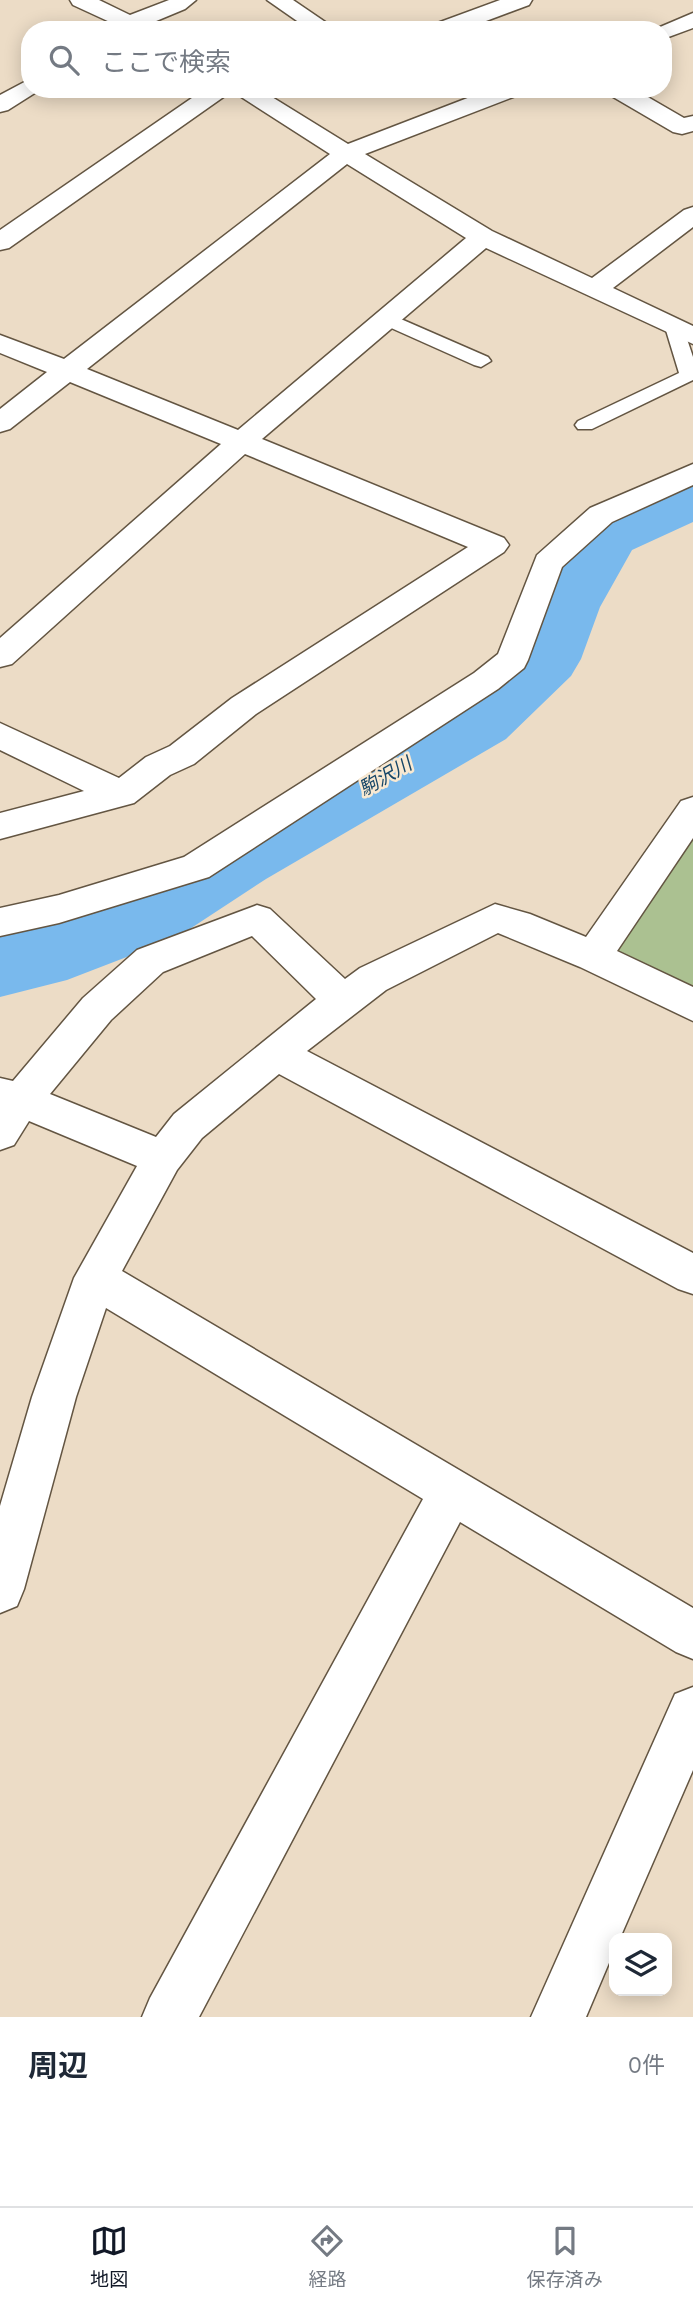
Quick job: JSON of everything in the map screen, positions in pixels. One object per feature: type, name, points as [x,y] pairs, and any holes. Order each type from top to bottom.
[{"type":"street","points":[[81,0],[120,21]]},
{"type":"street","points":[[145,21],[185,0]]},
{"type":"street","points":[[464,21],[521,0]]},
{"type":"street","points":[[283,1],[313,21]]},
{"type":"street","points":[[672,28],[693,20]]},
{"type":"street","points":[[0,105],[21,92]]},
{"type":"street","points":[[0,242],[208,98]]},
{"type":"street","points":[[257,98],[484,237],[684,332]]},
{"type":"street","points":[[438,98],[458,110]]},
{"type":"street","points":[[0,423],[346,153],[489,98]]},
{"type":"street","points":[[631,98],[682,127],[693,122]]},
{"type":"street","points":[[594,290],[693,215]]},
{"type":"street","points":[[0,656],[242,441],[484,237]]},
{"type":"street","points":[[0,343],[492,545],[525,551],[548,562]]},
{"type":"street","points":[[0,922],[60,909],[196,867],[486,681],[512,660],[548,562],[601,515],[693,473]]},
{"type":"street","points":[[0,826],[122,794],[158,766],[181,755],[244,706],[492,545]]},
{"type":"street","points":[[0,736],[122,794]]},
{"type":"street","points":[[593,956],[693,810]]},
{"type":"street","points":[[0,1589],[54,1397],[95,1278],[163,1158],[188,1126],[276,1053],[373,979],[495,918],[517,923],[593,956],[693,1006]]},
{"type":"street","points":[[0,1133],[10,1098],[97,1009],[150,961],[257,919],[343,1002]]},
{"type":"street","points":[[276,1053],[693,1275]]},
{"type":"street","points":[[10,1098],[163,1158]]},
{"type":"street","points":[[95,1278],[693,1635]]},
{"type":"street","points":[[169,2017],[452,1491]]},
{"type":"street","points":[[558,2017],[693,1712]]},
{"type":"lane","points":[[387,319],[481,361]]},
{"type":"lane","points":[[585,425],[689,375],[684,332]]},
{"type":"green space","points":[[693,817],[693,1004],[602,943]]},
{"type":"waterway","name":"駒沢川","points":[[0,966],[39,958],[149,917],[239,859],[481,721],[547,659],[567,607],[608,536],[693,498]]}]
